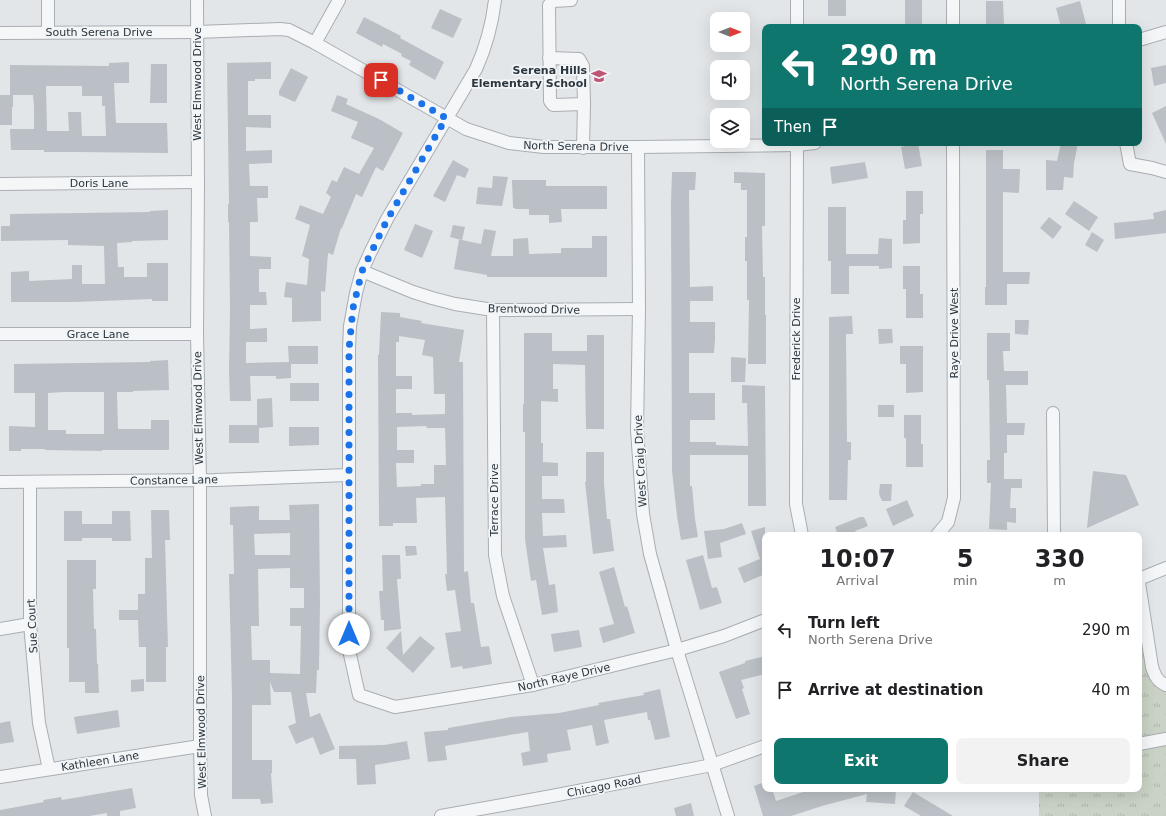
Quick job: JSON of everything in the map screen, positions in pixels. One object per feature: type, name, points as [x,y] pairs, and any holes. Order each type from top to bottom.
[{"type":"street","points":[[48,0],[48,32]]},
{"type":"street","name":"West Elmwood Drive","points":[[197,0],[197,334],[200,480],[200,746],[201,795],[205,816]]},
{"type":"street","points":[[315,42],[339,0]]},
{"type":"street","points":[[348,475],[350,326],[362,271],[387,220],[476,69],[492,25],[495,0]]},
{"type":"street","points":[[571,0],[553,1],[549,5],[550,101],[553,105],[584,104]]},
{"type":"street","points":[[797,0],[797,24]]},
{"type":"street","points":[[953,0],[953,24]]},
{"type":"street","points":[[1119,0],[1119,24]]},
{"type":"street","name":"North Serena Drive","points":[[197,32],[289,30],[315,42],[466,129],[509,143],[544,147],[583,148],[762,145]]},
{"type":"street","name":"South Serena Drive","points":[[0,33],[197,32]]},
{"type":"street","points":[[1142,39],[1166,32]]},
{"type":"street","points":[[549,58],[579,60],[583,66],[583,148]]},
{"type":"street","name":"Frederick Drive","points":[[797,146],[796,504],[801,532]]},
{"type":"street","name":"Raye Drive West","points":[[939,532],[948,522],[954,498],[953,146]]},
{"type":"street","points":[[1127,146],[1130,164],[1166,172]]},
{"type":"street","name":"West Craig Drive","points":[[638,147],[639,309],[637,430],[643,514],[650,554],[677,650],[728,816]]},
{"type":"street","name":"Doris Lane","points":[[0,184],[198,182]]},
{"type":"street","name":"Brentwood Drive","points":[[362,271],[413,292],[432,298],[455,304],[492,310],[639,309]]},
{"type":"street","name":"Terrace Drive","points":[[492,310],[495,555],[503,596],[533,686]]},
{"type":"street","name":"Grace Lane","points":[[0,334],[197,334]]},
{"type":"street","points":[[1053,413],[1054,532]]},
{"type":"street","name":"Constance Lane","points":[[0,482],[200,480],[348,475]]},
{"type":"street","name":"North Raye Drive","points":[[348,475],[349,650],[359,695],[395,707],[533,686],[677,650],[724,636],[762,621]]},
{"type":"street","name":"Sue Court","points":[[30,482],[30,624],[39,723],[49,769]]},
{"type":"street","points":[[1142,577],[1166,568]]},
{"type":"street","points":[[1142,602],[1152,667],[1158,681],[1166,685]]},
{"type":"street","points":[[0,629],[30,624]]},
{"type":"street","points":[[1142,743],[1166,739]]},
{"type":"street","name":"Kathleen Lane","points":[[0,777],[200,746]]},
{"type":"street","name":"Chicago Road","points":[[441,816],[712,765],[762,747]]},
{"type":"green space","points":[[1142,642],[1146,668],[1151,681],[1159,689],[1166,692],[1166,816],[1039,816],[1039,792],[1142,792]]},
{"type":"building","points":[[828,0],[846,0],[846,16],[828,16]]},
{"type":"building","points":[[905,0],[922,0],[922,24],[905,24]]},
{"type":"building","points":[[986,1],[1003,1],[1004,24],[986,24]]},
{"type":"building","points":[[1080,1],[1086,24],[1060,24],[1056,8]]},
{"type":"building","points":[[440,9],[462,19],[453,38],[431,28]]},
{"type":"building","points":[[364,17],[401,36],[400,38],[444,62],[435,80],[409,65],[411,61],[401,56],[402,54],[383,44],[382,47],[356,33]]},
{"type":"building","points":[[129,62],[129,83],[114,83],[116,123],[167,123],[168,153],[44,152],[44,150],[11,150],[10,129],[34,129],[34,106],[33,95],[10,95],[10,65],[109,66],[109,63]],"holes":[[[46,86],[82,86],[82,96],[102,96],[102,106],[105,106],[106,136],[82,136],[81,112],[68,112],[69,131],[47,131]]]},
{"type":"building","points":[[271,62],[271,79],[255,79],[255,81],[248,81],[248,115],[271,115],[271,128],[246,127],[246,151],[272,150],[272,163],[249,164],[250,186],[268,186],[268,198],[257,198],[258,222],[250,222],[250,256],[271,257],[271,269],[259,269],[259,292],[266,292],[267,305],[250,305],[250,329],[267,328],[267,342],[246,342],[246,363],[289,362],[288,346],[318,346],[318,364],[291,364],[291,378],[276,379],[276,376],[250,376],[251,401],[230,401],[227,63]]},
{"type":"building","points":[[151,64],[167,64],[167,103],[150,103]]},
{"type":"building","points":[[1166,65],[1166,83],[1154,86],[1151,68]]},
{"type":"building","points":[[291,68],[308,77],[295,102],[279,95],[279,91]]},
{"type":"building","points":[[0,95],[13,95],[12,125],[0,125]]},
{"type":"building","points":[[337,95],[348,99],[346,104],[379,119],[403,133],[383,171],[376,167],[362,197],[356,194],[341,228],[333,255],[328,253],[325,292],[321,291],[321,321],[292,322],[292,298],[284,297],[286,282],[307,285],[309,259],[302,256],[310,225],[295,219],[300,205],[323,214],[331,197],[326,193],[332,180],[337,182],[344,167],[359,174],[374,148],[351,138],[358,122],[331,111]]},
{"type":"building","points":[[1166,106],[1166,144],[1152,113]]},
{"type":"building","points":[[919,146],[922,166],[905,169],[901,147]]},
{"type":"building","points":[[1060,146],[1077,146],[1073,178],[1064,177],[1063,190],[1046,190],[1046,160],[1057,161]]},
{"type":"building","points":[[986,150],[1003,150],[1003,169],[1020,169],[1019,193],[1003,192],[1003,272],[1030,272],[1029,284],[1007,284],[1007,305],[985,305]]},
{"type":"building","points":[[453,160],[469,169],[465,178],[457,175],[445,202],[433,196]]},
{"type":"building","points":[[865,162],[868,178],[832,184],[830,167]]},
{"type":"building","points":[[672,172],[696,172],[695,190],[689,190],[690,287],[713,286],[713,301],[690,301],[690,322],[715,322],[715,339],[714,353],[689,353],[689,393],[715,393],[715,420],[690,420],[690,442],[716,442],[716,445],[748,446],[747,403],[742,403],[742,385],[765,386],[766,506],[748,506],[748,455],[690,455],[690,486],[692,486],[698,537],[681,540],[672,471]]},
{"type":"building","points":[[734,172],[765,173],[765,226],[762,226],[763,277],[765,277],[766,364],[748,364],[749,300],[747,300],[747,261],[745,261],[745,237],[747,237],[747,190],[741,190],[741,183],[734,183]]},
{"type":"building","points":[[493,176],[508,177],[502,206],[476,204],[478,187],[492,188]]},
{"type":"building","points":[[512,180],[546,180],[546,186],[607,186],[607,209],[561,209],[562,222],[549,223],[549,215],[529,215],[529,209],[513,208]]},
{"type":"building","points":[[906,191],[923,191],[923,214],[920,214],[920,243],[903,244],[903,220],[906,220]]},
{"type":"building","points":[[1074,201],[1098,217],[1089,231],[1065,214]]},
{"type":"building","points":[[828,207],[846,207],[846,254],[878,254],[879,238],[892,239],[892,268],[879,269],[879,266],[849,266],[849,294],[831,294],[831,261],[828,261]]},
{"type":"building","points":[[168,210],[168,240],[117,243],[118,267],[124,267],[124,277],[147,277],[147,263],[168,263],[168,301],[152,301],[152,299],[75,302],[11,302],[11,272],[29,271],[29,281],[72,279],[72,265],[82,265],[82,284],[105,284],[104,246],[68,245],[68,240],[1,241],[1,226],[10,226],[10,214],[150,212]]},
{"type":"building","points":[[1166,210],[1166,233],[1115,239],[1114,223],[1154,219],[1153,213]]},
{"type":"building","points":[[1049,217],[1062,227],[1053,239],[1040,228]]},
{"type":"building","points":[[415,224],[433,231],[422,258],[404,250]]},
{"type":"building","points":[[453,225],[465,227],[462,240],[481,244],[484,229],[496,231],[491,256],[513,256],[513,239],[528,238],[529,254],[561,253],[561,248],[592,248],[592,236],[607,236],[607,277],[487,277],[487,275],[454,269],[459,240],[461,240],[450,237]]},
{"type":"building","points":[[1092,232],[1104,240],[1097,252],[1085,245]]},
{"type":"building","points":[[903,266],[920,266],[920,294],[923,294],[923,318],[906,318],[906,289],[903,289]]},
{"type":"building","points":[[381,312],[400,313],[400,317],[422,321],[421,323],[464,330],[459,362],[463,362],[464,572],[468,571],[471,603],[474,603],[481,647],[489,646],[492,664],[463,669],[462,666],[451,668],[445,633],[461,631],[455,590],[447,591],[445,574],[447,574],[445,497],[416,498],[417,523],[393,523],[393,526],[379,526],[379,355]],"holes":[[[399,336],[425,340],[422,355],[433,357],[434,394],[445,394],[445,414],[412,415],[412,413],[396,413],[396,389],[412,389],[412,376],[396,376],[396,342],[399,342]],[[426,426],[427,428],[445,428],[446,465],[434,465],[434,484],[397,487],[396,463],[414,463],[414,450],[397,450],[397,427]]]},
{"type":"building","points":[[852,316],[853,334],[846,334],[847,442],[851,442],[851,460],[848,460],[847,500],[829,500],[829,317]]},
{"type":"building","points":[[1015,320],[1029,320],[1028,335],[1015,334]]},
{"type":"building","points":[[878,329],[892,329],[893,343],[879,344]]},
{"type":"building","points":[[524,333],[552,333],[552,351],[587,351],[587,335],[604,335],[604,429],[586,429],[585,365],[553,364],[553,389],[558,389],[558,402],[541,401],[541,443],[543,443],[543,462],[558,463],[558,476],[542,476],[542,499],[564,499],[565,513],[542,513],[543,536],[566,535],[567,547],[543,548],[549,585],[555,584],[558,612],[542,615],[536,580],[531,581],[525,539],[525,432],[523,432]]},
{"type":"building","points":[[987,333],[1010,333],[1010,351],[1003,351],[1004,371],[1028,371],[1028,385],[1006,385],[1007,423],[1025,423],[1024,435],[1007,435],[1007,453],[1004,453],[1004,479],[1022,479],[1022,488],[1011,488],[1010,508],[1016,508],[1016,523],[1007,522],[1007,530],[989,529],[991,483],[987,483],[987,460],[990,460]]},
{"type":"building","points":[[900,346],[923,346],[923,392],[906,393],[906,364],[900,364]]},
{"type":"building","points":[[731,357],[746,358],[745,382],[731,382]]},
{"type":"building","points":[[168,360],[169,390],[117,392],[118,429],[151,429],[151,420],[169,420],[169,450],[102,451],[21,449],[21,451],[9,451],[9,426],[35,427],[35,393],[14,393],[14,364]],"holes":[[[104,392],[104,434],[66,434],[66,430],[48,430],[48,393]]]},
{"type":"building","points":[[290,383],[319,383],[319,401],[290,401]]},
{"type":"building","points":[[272,398],[273,427],[259,428],[259,443],[229,443],[229,425],[257,425],[257,399]]},
{"type":"building","points":[[878,405],[894,405],[894,417],[878,417]]},
{"type":"building","points":[[904,415],[921,415],[923,467],[906,467]]},
{"type":"building","points":[[289,427],[319,427],[319,445],[289,446]]},
{"type":"building","points":[[586,452],[604,452],[604,483],[607,519],[610,519],[614,551],[593,554],[585,482]]},
{"type":"building","points":[[1093,471],[1126,475],[1139,505],[1087,528]]},
{"type":"building","points":[[880,484],[892,484],[891,501],[882,501],[879,494]]},
{"type":"building","points":[[907,500],[914,516],[893,526],[886,509]]},
{"type":"building","points":[[319,504],[319,670],[317,670],[316,693],[306,693],[310,717],[320,713],[335,749],[320,755],[313,737],[296,744],[288,726],[296,723],[291,692],[274,692],[270,682],[271,705],[252,705],[252,760],[272,760],[271,773],[273,803],[261,804],[260,799],[232,799],[232,696],[229,574],[234,574],[233,525],[230,525],[230,507],[259,506],[259,520],[290,520],[289,505]],"holes":[[[290,533],[290,555],[255,555],[254,534]],[[290,568],[290,588],[304,588],[304,608],[290,608],[290,626],[301,626],[300,674],[270,673],[270,660],[252,660],[251,626],[259,626],[258,569]]]},
{"type":"building","points":[[151,510],[169,510],[170,540],[165,540],[168,647],[166,647],[166,682],[146,682],[146,647],[139,647],[138,620],[119,620],[119,610],[138,610],[138,594],[145,594],[145,558],[152,558]]},
{"type":"building","points":[[64,511],[82,511],[82,524],[112,524],[112,511],[130,511],[131,541],[112,541],[112,538],[82,538],[82,541],[64,541]]},
{"type":"building","points":[[860,517],[864,517],[868,526],[856,532],[837,532],[835,527]]},
{"type":"building","points":[[742,523],[746,534],[720,543],[722,557],[708,559],[704,531],[724,529]]},
{"type":"building","points":[[765,527],[765,532],[762,532],[762,575],[744,583],[738,568],[760,559],[751,531]]},
{"type":"building","points":[[405,546],[416,546],[417,555],[406,556]]},
{"type":"building","points":[[382,555],[400,555],[401,579],[397,579],[401,629],[384,631],[384,620],[381,620],[379,591],[383,591]]},
{"type":"building","points":[[703,555],[712,588],[717,587],[722,603],[700,610],[686,560]]},
{"type":"building","points":[[67,560],[96,560],[96,589],[93,589],[94,629],[96,629],[99,693],[85,693],[85,682],[69,682],[69,648],[67,648]]},
{"type":"building","points":[[614,567],[625,607],[627,606],[635,633],[603,643],[599,628],[614,624],[599,572]]},
{"type":"building","points":[[579,630],[582,647],[554,652],[551,634]]},
{"type":"building","points":[[401,631],[403,655],[420,636],[435,648],[413,673],[386,648]]},
{"type":"building","points":[[762,657],[762,675],[741,680],[744,688],[742,689],[750,714],[736,719],[719,672],[745,663],[745,661]]},
{"type":"building","points":[[144,679],[144,691],[131,692],[131,680]]},
{"type":"building","points":[[660,689],[670,737],[655,740],[650,720],[648,720],[647,712],[604,720],[609,743],[596,746],[592,725],[567,730],[571,750],[547,754],[548,762],[523,766],[521,753],[530,751],[528,732],[445,746],[447,760],[428,762],[424,732],[448,730],[448,728],[511,717],[559,713],[599,705],[598,703],[644,695],[643,693]]},
{"type":"building","points":[[118,710],[120,727],[77,734],[74,717]]},
{"type":"building","points":[[10,721],[14,742],[0,744],[0,723]]},
{"type":"building","points":[[407,741],[410,759],[375,765],[376,784],[357,785],[356,759],[339,759],[339,746],[384,745]]},
{"type":"building","points":[[762,783],[762,792],[773,792],[776,801],[803,792],[896,792],[895,804],[866,802],[867,794],[791,816],[763,816],[754,786]]},
{"type":"building","points":[[132,788],[136,808],[120,811],[120,816],[107,816],[107,813],[89,816],[0,816],[0,810],[44,802],[43,800],[61,797],[62,800]]},
{"type":"building","points":[[913,792],[953,816],[921,816],[904,806]]},
{"type":"building","points":[[691,803],[694,816],[676,816],[674,808]]},
{"type":"place","name":"Serena Hills Elementary School","points":[[599,76]]},
{"type":"route","points":[[349,634],[349,349],[350,326],[353,308],[362,271],[371,251],[387,220],[446,118],[381,80]]}]
